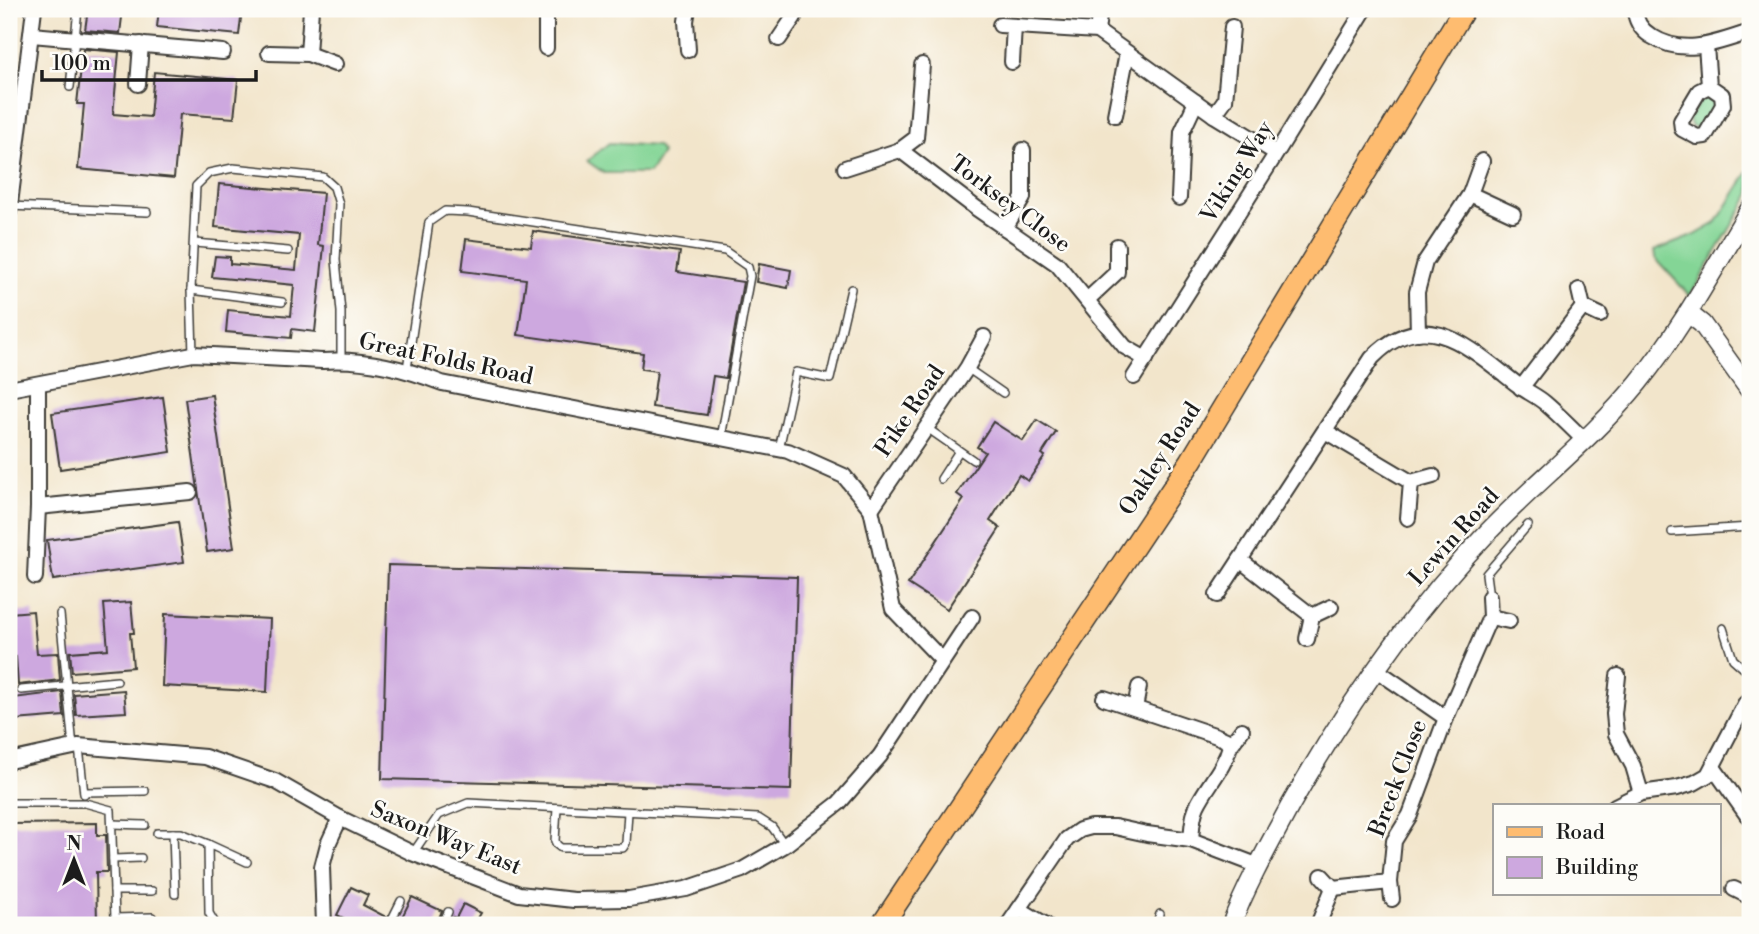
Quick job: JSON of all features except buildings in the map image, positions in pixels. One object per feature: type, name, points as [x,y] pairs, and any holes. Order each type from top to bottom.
[{"type":"main road","name":"Oakley Road","points":[[882,925],[1191,461],[1464,9]]},
{"type":"street","points":[[9,212],[34,9]]},
{"type":"street","points":[[308,54],[311,9]]},
{"type":"street","points":[[546,9],[546,48]]},
{"type":"street","points":[[688,9],[688,50]]},
{"type":"street","points":[[779,39],[794,17],[794,9]]},
{"type":"street","points":[[1097,30],[1100,9]]},
{"type":"street","name":"Viking Way","points":[[1133,377],[1365,9]]},
{"type":"street","points":[[1635,9],[1639,24],[1653,37],[1682,48],[1706,46],[1750,32]]},
{"type":"street","points":[[1012,62],[1007,25],[1097,30],[1214,115],[1276,153]]},
{"type":"street","points":[[1214,115],[1225,100],[1232,27]]},
{"type":"street","points":[[32,33],[223,52]]},
{"type":"street","points":[[138,84],[141,44]]},
{"type":"street","points":[[1706,46],[1709,86]]},
{"type":"street","points":[[269,53],[308,54],[335,64]]},
{"type":"street","points":[[1115,115],[1127,53]]},
{"type":"street","points":[[845,169],[900,150],[916,138],[922,65]]},
{"type":"street","points":[[1180,198],[1182,132],[1196,102]]},
{"type":"street","name":"Torksey Close","points":[[900,150],[1057,264],[1125,347],[1146,359]]},
{"type":"street","points":[[1005,228],[1023,198],[1023,150]]},
{"type":"street","points":[[1418,333],[1417,292],[1425,262],[1470,194],[1482,161]]},
{"type":"street","points":[[1470,194],[1513,214]]},
{"type":"street","name":"Lewin Road","points":[[1231,925],[1258,866],[1314,763],[1375,669],[1418,612],[1487,533],[1585,441],[1639,383],[1745,228],[1750,209]]},
{"type":"street","points":[[1087,300],[1117,272],[1117,246]]},
{"type":"street","points":[[1579,290],[1583,307]]},
{"type":"street","points":[[1521,387],[1583,307]]},
{"type":"street","points":[[1583,307],[1600,315]]},
{"type":"street","points":[[1688,313],[1702,324],[1750,391]]},
{"type":"street","points":[[1217,595],[1372,358],[1391,342],[1418,333],[1445,336],[1468,346],[1543,401],[1585,441]]},
{"type":"street","name":"Pike Road","points":[[871,509],[967,368],[984,337]]},
{"type":"street","name":"Great Folds Road","points":[[9,389],[193,354],[341,360],[407,369],[442,383],[784,450],[844,476],[871,509]]},
{"type":"street","points":[[35,577],[38,385]]},
{"type":"street","points":[[1325,431],[1411,482],[1433,476]]},
{"type":"street","points":[[1408,518],[1411,482]]},
{"type":"street","points":[[38,508],[190,492]]},
{"type":"street","points":[[871,509],[892,609],[942,660]]},
{"type":"street","points":[[1240,560],[1312,615]]},
{"type":"street","name":"Breck Close","points":[[1392,899],[1390,882],[1394,841],[1410,815],[1446,718],[1490,617],[1489,597]]},
{"type":"street","points":[[1312,615],[1331,607]]},
{"type":"street","points":[[1307,639],[1312,615]]},
{"type":"street","name":"Saxon Way East","points":[[9,761],[76,747],[205,757],[275,782],[412,853],[519,894],[574,901],[629,899],[686,889],[742,870],[785,845],[839,803],[880,756],[972,617]]},
{"type":"street","points":[[1490,617],[1509,621]]},
{"type":"street","name":"Breck Close","points":[[1375,669],[1446,718]]},
{"type":"street","points":[[1618,676],[1614,714],[1616,734],[1633,766],[1636,799],[1693,783],[1708,775],[1750,699]]},
{"type":"street","points":[[1135,708],[1139,687]]},
{"type":"street","points":[[1104,698],[1217,736],[1226,740],[1230,746]]},
{"type":"street","points":[[1191,840],[1192,822],[1198,805],[1225,761],[1230,746],[1242,730]]},
{"type":"street","points":[[1713,768],[1747,815]]},
{"type":"street","points":[[324,925],[322,867],[328,844],[340,818]]},
{"type":"street","points":[[1008,925],[1066,839],[1091,827],[1115,827],[1191,840],[1258,866]]},
{"type":"street","points":[[1322,876],[1334,888]]},
{"type":"street","points":[[1334,888],[1390,882]]},
{"type":"street","points":[[1318,925],[1334,888]]},
{"type":"street","points":[[1734,889],[1750,897]]},
{"type":"street","points":[[1019,909],[1046,925]]},
{"type":"lane","points":[[70,87],[78,9]]},
{"type":"lane","points":[[193,354],[191,290],[196,186],[209,173],[233,168],[323,177],[334,187],[339,204],[335,260],[341,312],[341,360]]},
{"type":"lane","points":[[9,206],[148,212]]},
{"type":"lane","points":[[407,369],[429,222],[445,211],[468,212],[724,251],[748,267],[750,276],[721,438]]},
{"type":"lane","points":[[195,243],[288,251]]},
{"type":"lane","points":[[784,450],[796,372],[830,379],[851,289]]},
{"type":"lane","points":[[191,290],[282,302]]},
{"type":"lane","points":[[967,368],[1003,393]]},
{"type":"lane","points":[[926,428],[973,460]]},
{"type":"lane","points":[[942,479],[959,451]]},
{"type":"lane","points":[[1489,597],[1486,574],[1528,525]]},
{"type":"lane","points":[[1672,532],[1750,527]]},
{"type":"lane","points":[[61,614],[85,803]]},
{"type":"lane","points":[[1723,628],[1733,659],[1750,674]]},
{"type":"lane","points":[[21,690],[117,681]]},
{"type":"lane","points":[[84,792],[145,791]]},
{"type":"lane","points":[[9,803],[85,803],[111,810],[115,918],[152,917]]},
{"type":"lane","points":[[412,853],[439,815],[468,803],[758,818],[772,827],[785,845]]},
{"type":"lane","points":[[557,808],[555,841],[561,848],[623,848],[626,843],[628,812]]},
{"type":"lane","points":[[112,824],[145,825]]},
{"type":"lane","points":[[157,833],[181,833],[247,862]]},
{"type":"lane","points":[[173,833],[174,894]]},
{"type":"lane","points":[[208,844],[209,913],[216,925]]},
{"type":"lane","points":[[113,859],[141,858]]},
{"type":"lane","points":[[114,891],[152,891]]},
{"type":"lane","points":[[389,925],[401,901]]},
{"type":"lane","points":[[442,925],[448,912]]},
{"type":"lane","points":[[1156,925],[1160,914]]},
{"type":"green space","points":[[1704,95],[1714,97],[1717,104],[1701,130],[1691,126],[1689,118]]},
{"type":"green space","points":[[609,143],[657,146],[662,153],[649,173],[604,173],[587,161]]},
{"type":"green space","points":[[1750,169],[1750,195],[1690,296],[1655,258],[1654,251],[1695,235],[1716,223]]}]
